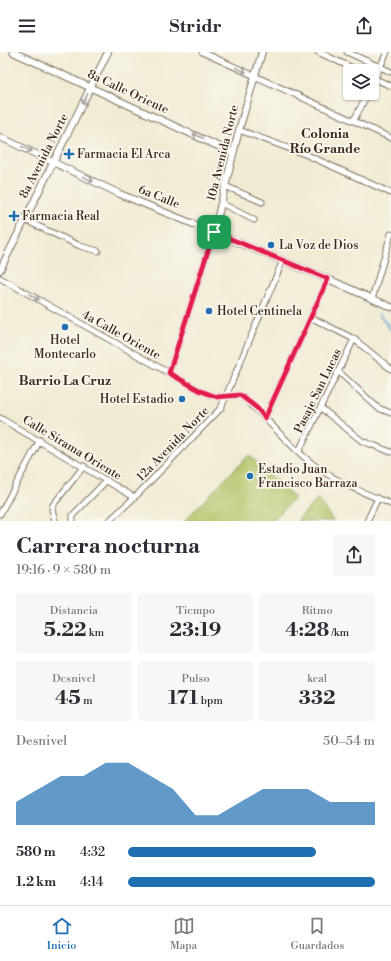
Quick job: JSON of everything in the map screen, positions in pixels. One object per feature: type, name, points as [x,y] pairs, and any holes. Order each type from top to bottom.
[{"type":"street","name":"8a Calle Oriente","points":[[13,52],[233,152]]},
{"type":"street","name":"8a Avenida Norte","points":[[0,270],[108,52]]},
{"type":"street","points":[[202,52],[391,138]]},
{"type":"street","name":"10a Avenida Norte","points":[[169,373],[214,232],[233,152],[262,52]]},
{"type":"street","points":[[318,52],[344,64]]},
{"type":"street","points":[[347,52],[391,72]]},
{"type":"street","points":[[380,67],[387,52]]},
{"type":"street","points":[[379,81],[391,86]]},
{"type":"street","points":[[354,120],[364,100]]},
{"type":"street","points":[[239,130],[307,155],[391,193]]},
{"type":"street","name":"6a Calle","points":[[0,137],[120,194],[283,260],[391,307]]},
{"type":"street","points":[[225,186],[262,202]]},
{"type":"street","points":[[221,203],[254,220]]},
{"type":"street","points":[[25,220],[80,246],[98,251]]},
{"type":"street","points":[[372,299],[391,234]]},
{"type":"street","name":"12a Avenida Norte","points":[[109,521],[221,408],[283,260]]},
{"type":"street","name":"4a Calle Oriente","points":[[0,278],[201,391],[217,397],[240,395],[257,408],[265,418],[309,461],[332,477],[391,504]]},
{"type":"street","points":[[265,418],[312,318],[328,279]]},
{"type":"street","points":[[312,318],[354,339],[391,369]]},
{"type":"street","name":"Pasaje San Lucas","points":[[299,451],[354,339]]},
{"type":"street","points":[[339,372],[378,408],[391,413]]},
{"type":"street","points":[[321,408],[330,413],[357,438],[391,452]]},
{"type":"street","name":"Calle Sirama Oriente","points":[[0,418],[40,440],[134,497]]},
{"type":"street","points":[[0,514],[40,440]]},
{"type":"street","points":[[55,521],[52,509],[53,505],[84,466]]},
{"type":"street","points":[[73,521],[73,515],[107,480]]},
{"type":"street","points":[[367,521],[378,498]]},
{"type":"green space","name":"Estadio Juan Francisco Barraza","points":[[249,455],[295,498],[272,521],[184,521]]},
{"type":"green space","points":[[318,498],[333,521],[297,521]]},
{"type":"waterway","points":[[379,314],[391,330]]},
{"type":"place","name":"Farmacia El Arca","points":[[69,154]]},
{"type":"place","name":"Farmacia Real","points":[[14,216]]},
{"type":"place","name":"La Voz de Dios","points":[[271,245]]},
{"type":"place","name":"Hotel Centinela","points":[[209,311]]},
{"type":"place","name":"Hotel Montecarlo","points":[[65,327]]},
{"type":"place","name":"Hotel Estadio","points":[[182,399]]},
{"type":"place","name":"Estadio Juan Francisco Barraza","points":[[250,476]]},
{"type":"district","name":"Colonia Río Grande","points":[[325,142]]},
{"type":"district","name":"Barrio La Cruz","points":[[65,381]]},
{"type":"route","points":[[214,232],[328,279],[312,318],[265,418],[257,408],[240,395],[217,397],[201,391],[169,373],[214,232]]}]
